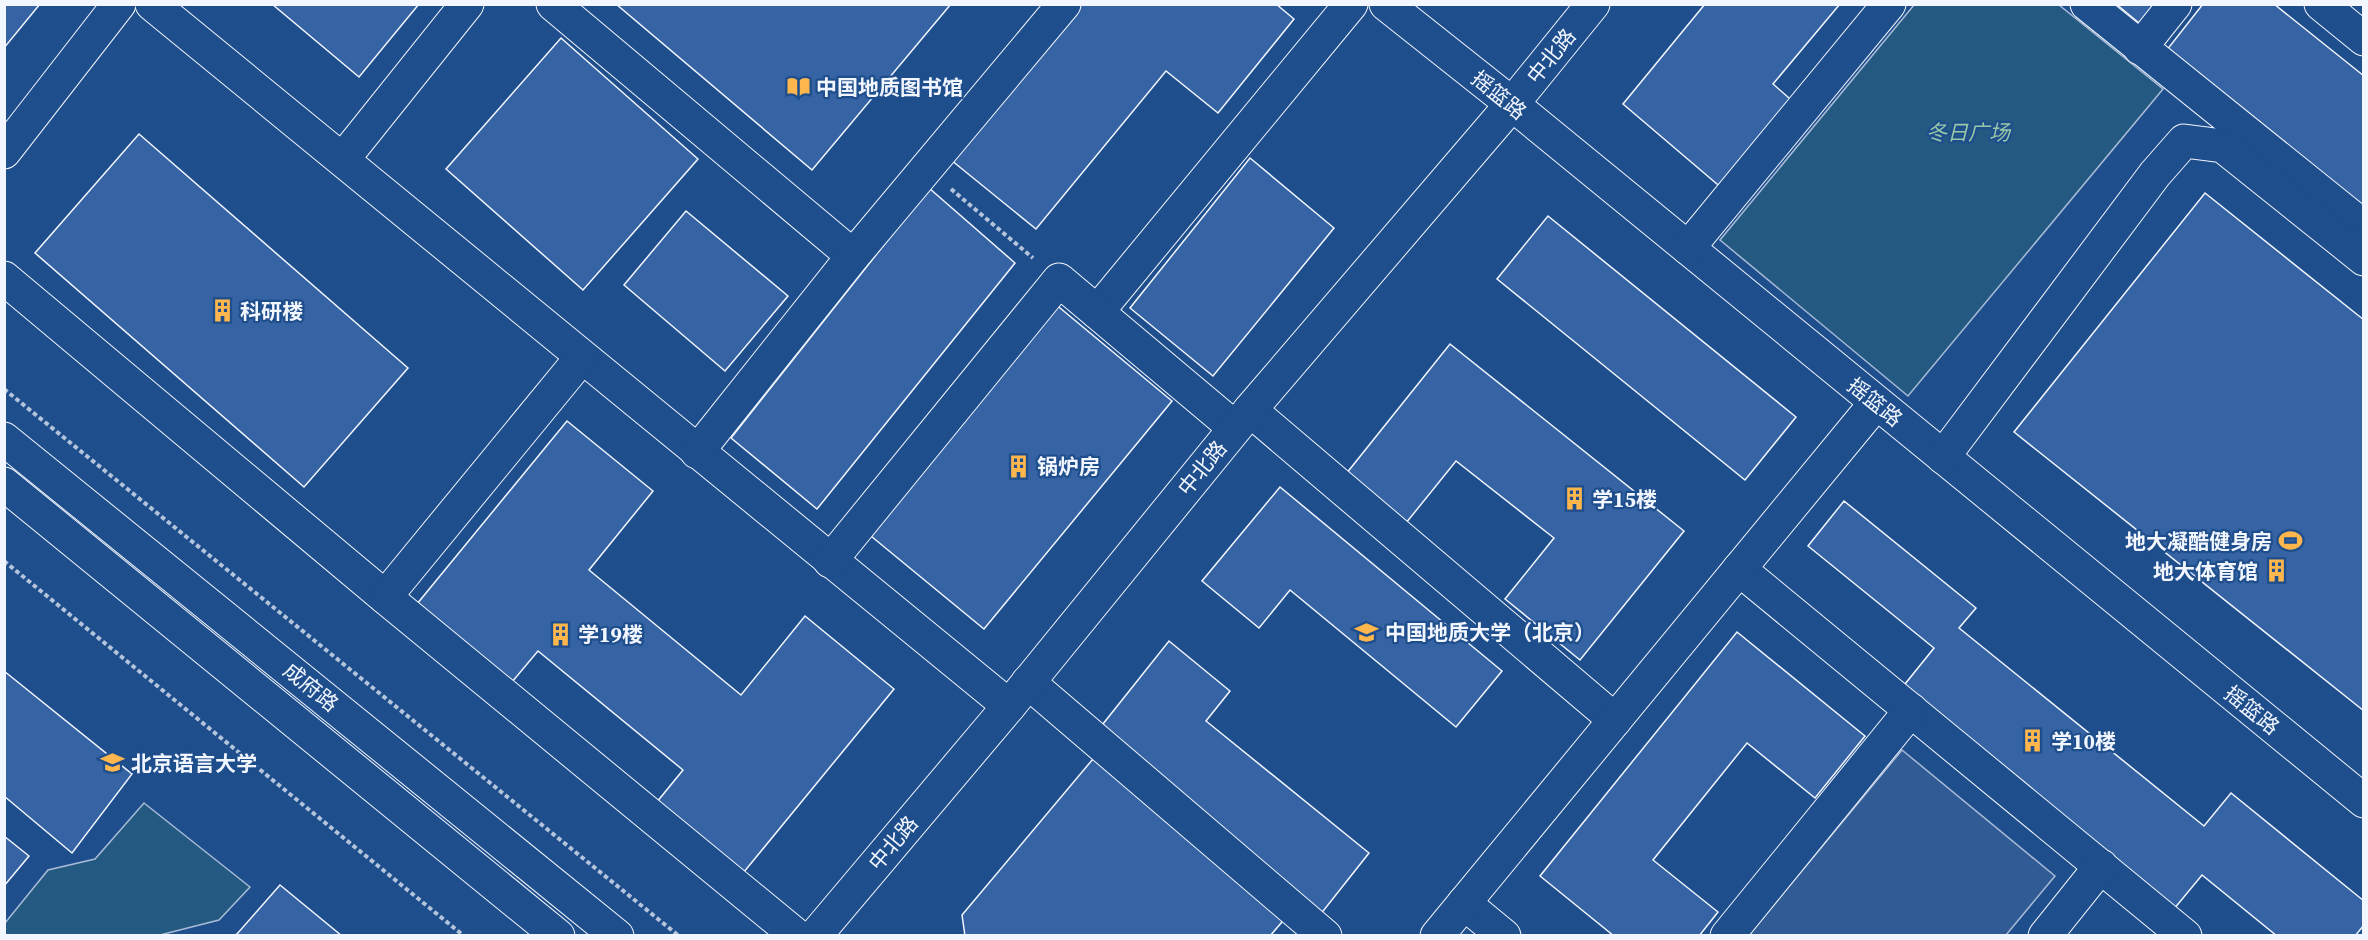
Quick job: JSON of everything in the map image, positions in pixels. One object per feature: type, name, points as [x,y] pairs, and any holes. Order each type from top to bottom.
[{"type":"street","points":[[4,152],[119,4]]},
{"type":"street","points":[[152,4],[830,561],[1019,694],[1325,936]]},
{"type":"street","points":[[343,159],[467,4]]},
{"type":"street","points":[[553,4],[853,256]]},
{"type":"street","points":[[697,452],[853,256],[1064,4]]},
{"type":"street","points":[[1097,312],[1351,4]]},
{"type":"street","name":"摇篮路","points":[[1386,4],[1512,104],[2364,801]]},
{"type":"street","name":"中北路","points":[[815,936],[1019,694],[1243,419],[1512,104],[1593,4]]},
{"type":"street","points":[[1688,248],[1889,4]]},
{"type":"street","points":[[2087,4],[2364,227]]},
{"type":"street","points":[[2140,48],[2175,4]]},
{"type":"street","points":[[2321,4],[2364,39]]},
{"type":"street","points":[[1943,458],[2155,174],[2184,141],[2223,146],[2364,259]]},
{"type":"street","points":[[4,278],[385,597],[797,936]]},
{"type":"street","points":[[830,561],[1059,280],[1097,312],[1243,419],[1616,720]]},
{"type":"street","points":[[385,597],[582,357]]},
{"type":"street","points":[[1437,936],[1876,403]]},
{"type":"street","name":"成府路","points":[[4,439],[617,936]]},
{"type":"street","name":"成府路","points":[[4,484],[558,936]]},
{"type":"street","points":[[1739,569],[2185,936]]},
{"type":"street","points":[[1727,936],[1911,710]]},
{"type":"street","points":[[2045,936],[2101,866]]},
{"type":"street","points":[[1464,903],[1504,936]]},
{"type":"path","points":[[926,169],[1059,280]]},
{"type":"path","points":[[4,389],[679,936]]},
{"type":"path","points":[[4,561],[464,936]]},
{"type":"green space","name":"冬日广场","points":[[1914,5],[2059,5],[2163,89],[1908,396],[1720,240]]},
{"type":"green space","points":[[144,803],[250,887],[219,920],[160,935],[5,935],[5,923],[48,870],[95,859]]},
{"type":"shaded area","points":[[1902,750],[2055,876],[2006,935],[1749,935]]},
{"type":"building","points":[[4,4],[40,4],[4,48]]},
{"type":"building","points":[[272,4],[419,4],[359,77]]},
{"type":"building","name":"中国地质图书馆","points":[[616,4],[951,4],[812,170]]},
{"type":"building","points":[[1081,4],[1276,4],[1294,19],[1218,113],[1166,71],[1036,229],[951,160]]},
{"type":"building","points":[[1705,4],[1840,4],[1773,84],[1797,105],[1724,190],[1623,104]]},
{"type":"building","points":[[2116,4],[2162,4],[2144,27]]},
{"type":"building","points":[[2203,4],[2274,4],[2364,76],[2364,207],[2166,51]]},
{"type":"building","points":[[561,38],[698,159],[583,290],[446,169]]},
{"type":"building","name":"科研楼","points":[[139,134],[408,368],[304,487],[35,253]]},
{"type":"building","points":[[1250,158],[1334,228],[1213,376],[1130,308]]},
{"type":"building","points":[[929,188],[1015,263],[817,509],[731,438]]},
{"type":"building","name":"地大体育馆","points":[[2205,193],[2364,320],[2364,711],[2014,432]]},
{"type":"building","points":[[686,211],[788,296],[725,371],[624,285]]},
{"type":"building","points":[[1548,216],[1796,417],[1745,480],[1497,279]]},
{"type":"building","name":"锅炉房","points":[[1054,303],[1172,401],[984,629],[866,532]]},
{"type":"building","name":"学15楼","points":[[1450,344],[1684,531],[1580,660],[1505,599],[1554,538],[1456,461],[1406,523],[1346,474]]},
{"type":"building","name":"学19楼","points":[[567,421],[653,491],[589,570],[741,695],[805,616],[894,689],[739,878],[652,808],[683,770],[538,651],[512,682],[417,604]]},
{"type":"building","points":[[1280,487],[1502,671],[1456,727],[1290,590],[1259,628],[1202,581]]},
{"type":"building","name":"学10楼","points":[[1844,501],[1976,608],[1959,628],[2204,826],[2231,793],[2364,901],[2364,925],[2355,936],[2277,936],[2202,875],[2174,909],[1901,689],[1934,648],[1808,546]]},
{"type":"building","points":[[1737,632],[1865,736],[1815,798],[1747,743],[1653,860],[1718,912],[1699,936],[1614,936],[1540,876]]},
{"type":"building","points":[[1169,641],[1230,691],[1206,721],[1369,853],[1320,915],[1095,734]]},
{"type":"building","points":[[4,671],[132,774],[72,853],[4,796]]},
{"type":"building","points":[[1098,753],[1288,915],[1270,936],[965,936],[962,915]]},
{"type":"building","points":[[4,836],[29,856],[4,886]]},
{"type":"building","points":[[280,885],[342,936],[233,936]]},
{"type":"place","name":"中国地质图书馆","points":[[798,87]]},
{"type":"place","name":"科研楼","points":[[222,311]]},
{"type":"place","name":"锅炉房","points":[[1019,466]]},
{"type":"place","name":"学15楼","points":[[1574,499]]},
{"type":"place","name":"地大凝酷健身房","points":[[2290,541]]},
{"type":"place","name":"地大体育馆","points":[[2276,571]]},
{"type":"place","name":"中国地质大学（北京）","points":[[1367,632]]},
{"type":"place","name":"学19楼","points":[[560,634]]},
{"type":"place","name":"学10楼","points":[[2033,741]]},
{"type":"place","name":"北京语言大学","points":[[113,763]]}]
